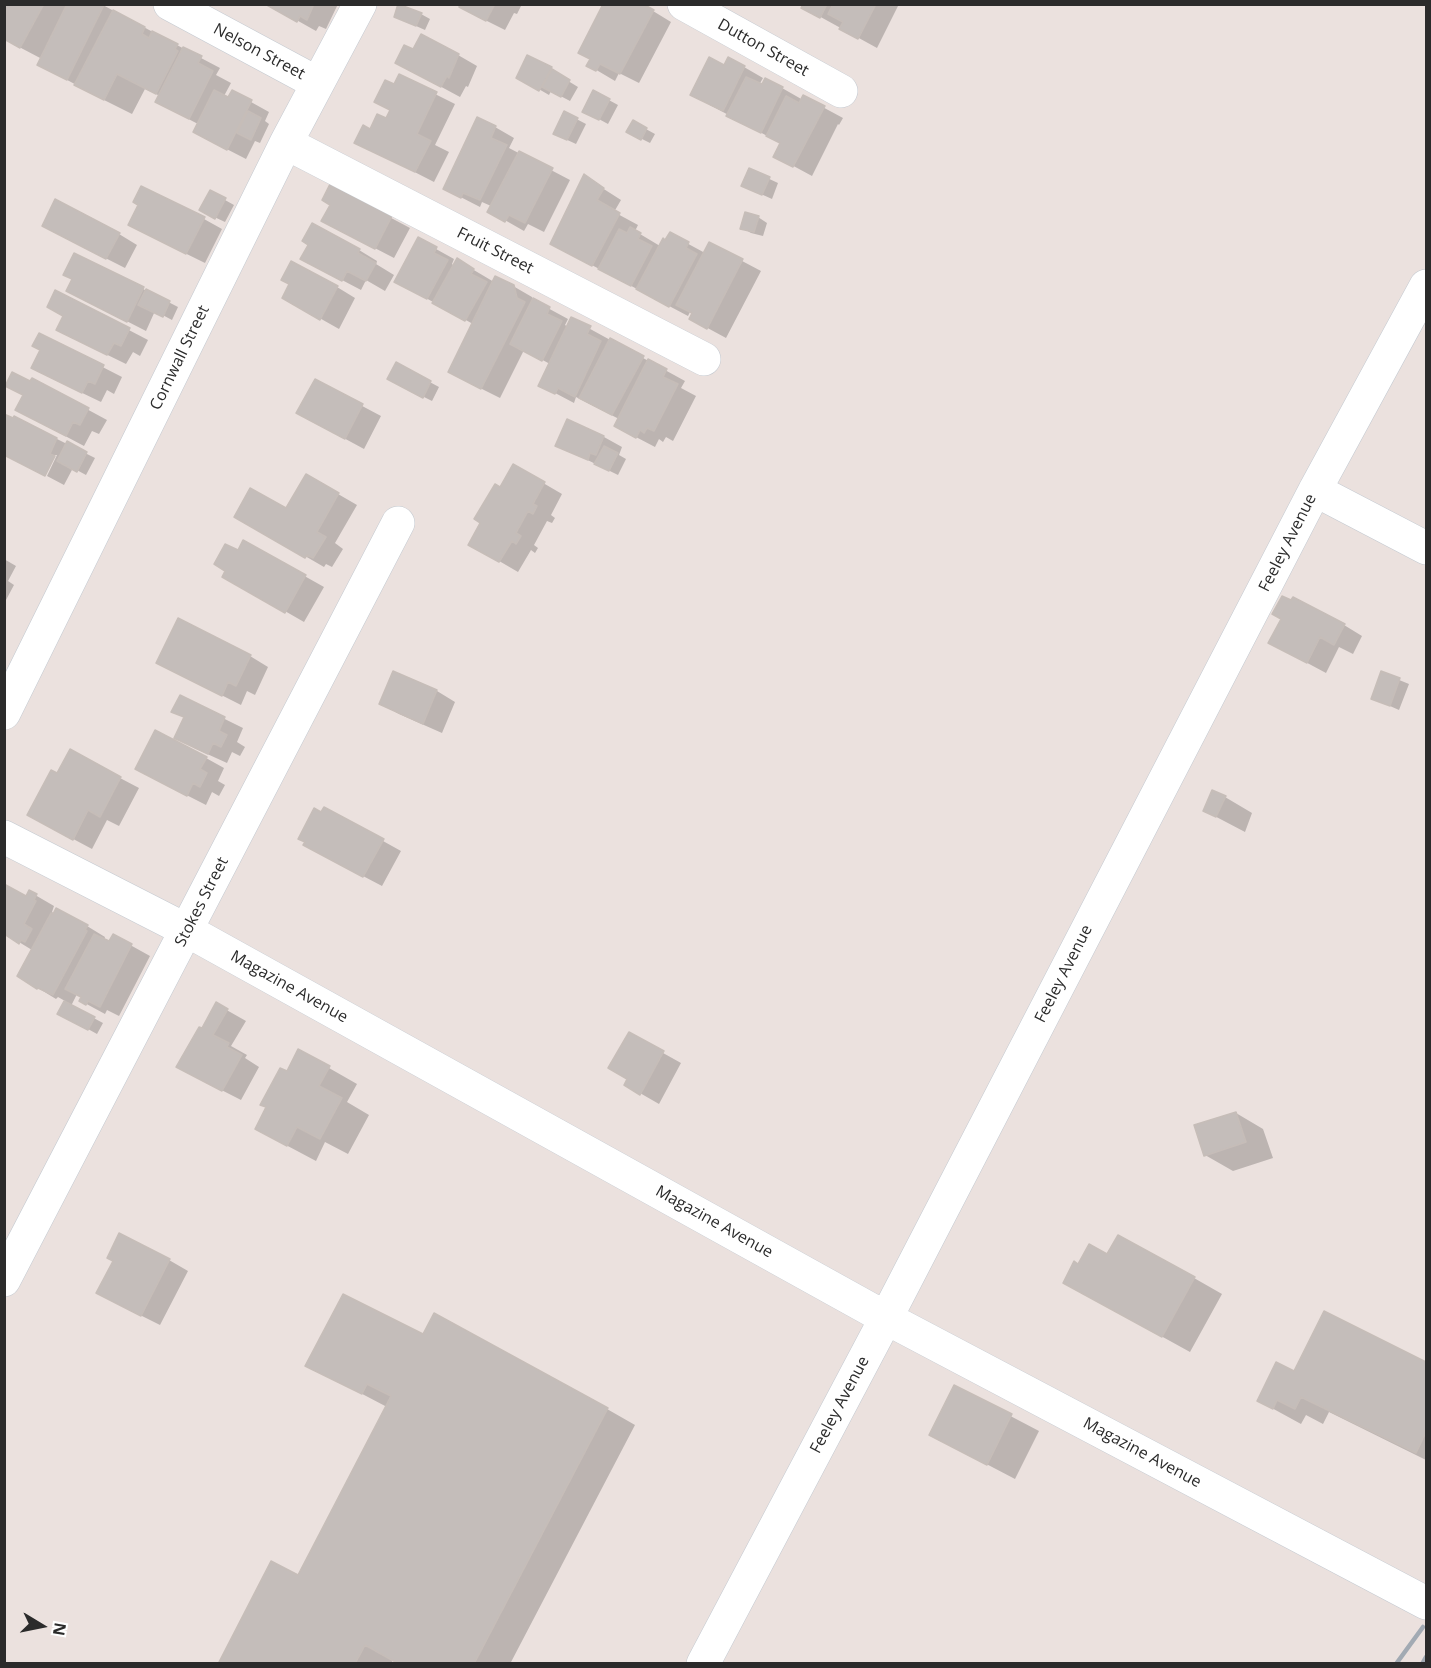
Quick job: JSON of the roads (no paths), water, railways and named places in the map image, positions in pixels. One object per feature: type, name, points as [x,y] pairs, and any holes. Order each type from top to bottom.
[{"type":"street","name":"Nelson Street","points":[[170,4],[317,83]]},
{"type":"street","name":"Cornwall Street","points":[[4,713],[286,143],[360,4]]},
{"type":"street","name":"Dutton Street","points":[[684,4],[841,91]]},
{"type":"street","name":"Fruit Street","points":[[286,143],[704,359]]},
{"type":"street","name":"Feeley Avenue","points":[[703,1664],[886,1318],[1315,490],[1426,286]]},
{"type":"street","points":[[1315,490],[1426,548]]},
{"type":"street","name":"Stokes Street","points":[[4,1280],[398,523]]},
{"type":"street","name":"Magazine Avenue","points":[[4,837],[188,930],[886,1318],[1426,1603]]},
{"type":"railway","points":[[1396,1664],[1423,1627]]},
{"type":"railway","points":[[1422,1664],[1426,1657]]}]
